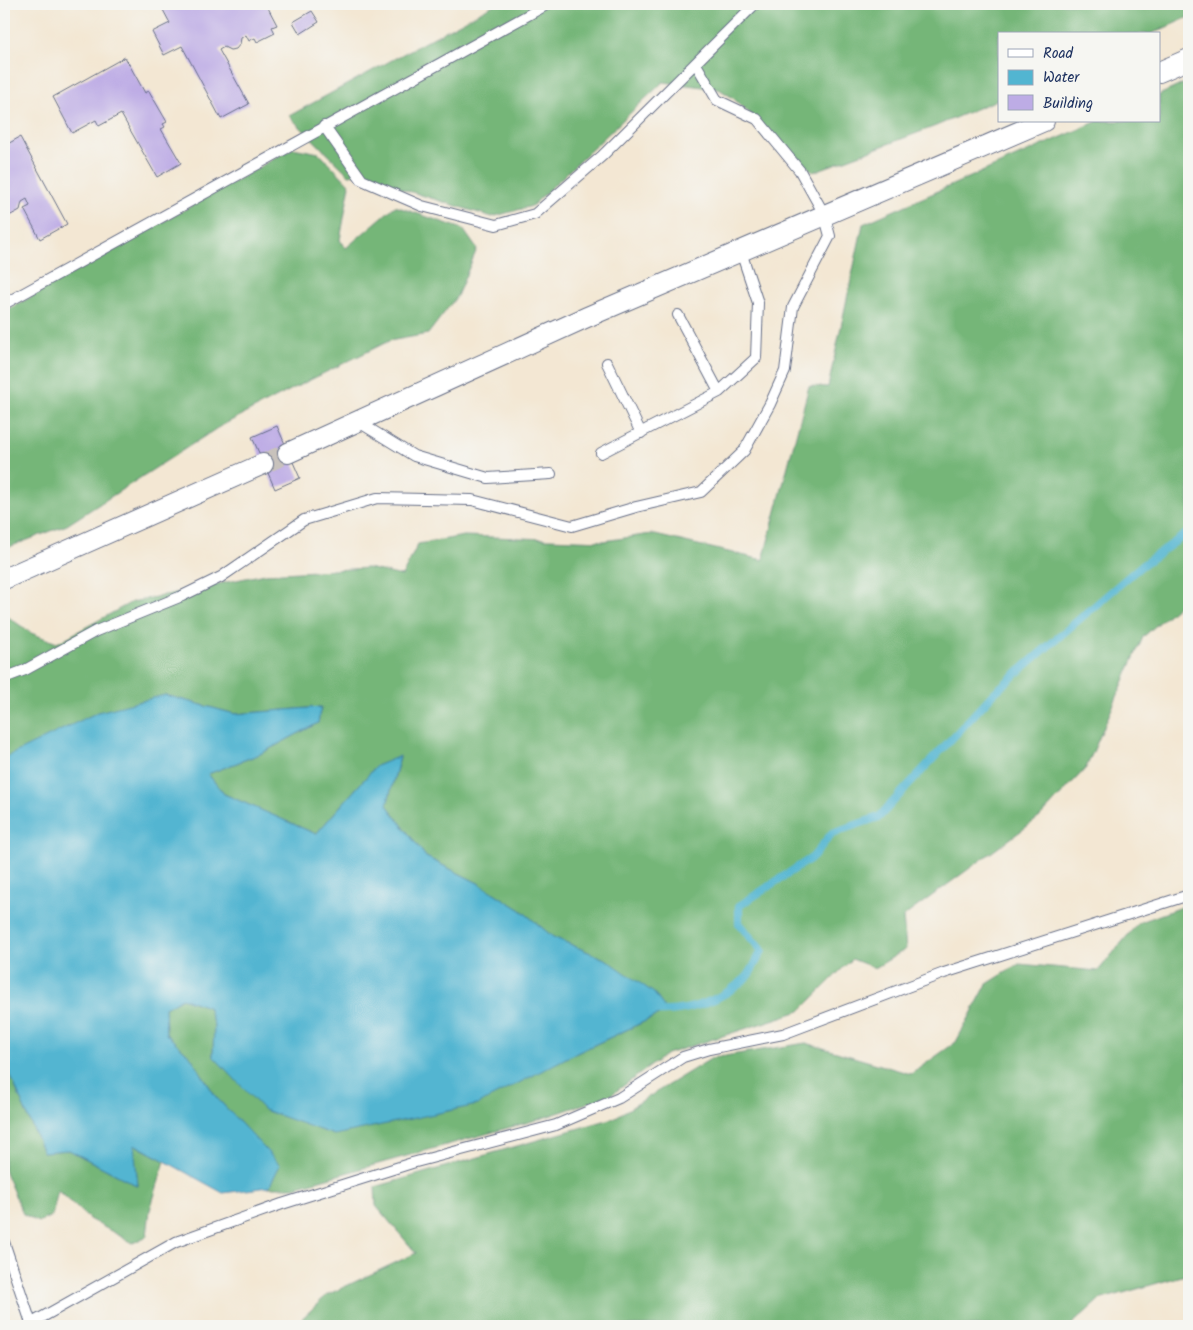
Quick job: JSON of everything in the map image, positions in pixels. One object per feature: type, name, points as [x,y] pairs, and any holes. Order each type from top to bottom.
[{"type":"street","points":[[1160,72],[1189,60]]},
{"type":"street","points":[[288,453],[587,317],[1042,122]]},
{"type":"street","points":[[4,579],[263,464]]},
{"type":"lane","points":[[4,304],[548,4]]},
{"type":"lane","points":[[324,126],[362,180],[422,206],[496,225],[535,214],[602,156],[755,4]]},
{"type":"lane","points":[[4,678],[25,670],[96,631],[182,596],[221,577],[304,520],[377,498],[472,500],[572,526],[636,507],[702,492],[744,451],[785,371],[793,307],[830,236],[824,214],[800,171],[757,120],[717,100],[696,64]]},
{"type":"lane","points":[[601,453],[719,392],[756,358],[758,303],[741,252]]},
{"type":"lane","points":[[678,315],[719,392]]},
{"type":"lane","points":[[607,363],[641,433]]},
{"type":"lane","points":[[357,421],[414,456],[488,478],[551,474]]},
{"type":"lane","points":[[4,1242],[31,1325],[176,1242],[282,1204],[412,1163],[556,1125],[619,1098],[683,1057],[709,1049],[783,1034],[944,973],[1189,895]]},
{"type":"green space","points":[[495,4],[1189,4],[1189,17],[1155,32],[998,32],[998,99],[936,126],[813,172],[733,98],[719,89],[663,82],[532,206],[492,217],[402,189],[364,173],[349,175],[289,116]]},
{"type":"green space","points":[[1189,81],[1189,596],[1143,637],[1086,768],[1040,817],[903,917],[906,949],[875,968],[852,959],[800,1011],[667,1054],[611,1095],[540,1119],[295,1187],[269,1187],[279,1165],[216,1097],[191,1057],[166,1034],[165,1008],[182,998],[208,1007],[214,1025],[213,1056],[566,1058],[667,1011],[607,960],[553,937],[521,910],[478,883],[426,857],[387,805],[400,757],[376,766],[316,834],[224,794],[208,774],[260,754],[318,723],[321,707],[235,714],[165,695],[4,758],[4,614],[31,633],[57,643],[132,602],[265,574],[368,568],[402,576],[418,544],[464,536],[604,541],[651,534],[763,560],[809,386],[828,387],[863,224],[1096,122],[1160,122],[1160,95]]},
{"type":"green space","points":[[293,148],[319,153],[350,185],[340,240],[346,248],[395,206],[463,229],[477,249],[457,296],[428,334],[389,341],[304,383],[219,427],[67,525],[4,549],[4,312]]},
{"type":"green space","points":[[1189,904],[1189,1274],[1099,1300],[1070,1326],[294,1326],[327,1295],[416,1253],[376,1206],[375,1187],[614,1118],[712,1058],[806,1043],[911,1074],[956,1042],[987,984],[1019,964],[1098,971],[1138,923]]},
{"type":"green space","points":[[4,1060],[43,1152],[69,1150],[138,1186],[133,1144],[165,1161],[150,1210],[147,1236],[133,1243],[89,1219],[58,1190],[52,1216],[38,1222],[23,1214],[4,1170]]},
{"type":"water","points":[[165,695],[235,714],[321,707],[318,723],[260,754],[208,774],[224,794],[316,834],[376,766],[400,756],[387,805],[426,857],[478,883],[521,910],[553,937],[607,960],[654,993],[667,1011],[566,1058],[477,1105],[334,1135],[264,1110],[213,1056],[214,1025],[208,1007],[182,998],[165,1008],[166,1034],[191,1057],[216,1097],[280,1165],[269,1187],[223,1193],[134,1144],[138,1186],[69,1150],[43,1152],[4,1060],[4,758],[98,712]]},
{"type":"building","points":[[170,4],[266,4],[277,25],[272,27],[275,33],[257,42],[255,38],[249,41],[246,35],[241,38],[240,44],[236,49],[230,50],[224,47],[219,50],[249,104],[221,119],[182,46],[164,55],[152,32],[170,23],[162,8]]},
{"type":"building","points":[[312,11],[319,22],[300,34],[293,22]]},
{"type":"building","points":[[125,57],[145,93],[149,91],[167,122],[163,124],[165,127],[161,129],[181,163],[157,177],[121,114],[99,126],[96,120],[72,133],[53,97]]},
{"type":"building","points":[[20,137],[67,224],[40,239],[24,209],[30,206],[27,199],[22,202],[20,210],[9,216],[4,215],[4,146]]},
{"type":"building","points":[[277,426],[300,478],[275,489],[252,437]]},
{"type":"waterway","points":[[657,1011],[681,1010],[705,1003],[737,986],[746,978],[762,951],[739,924],[739,906],[813,857],[832,833],[879,817],[994,693],[1141,566],[1189,532]]},
{"type":"tunnel","points":[[263,464],[288,453]]}]
